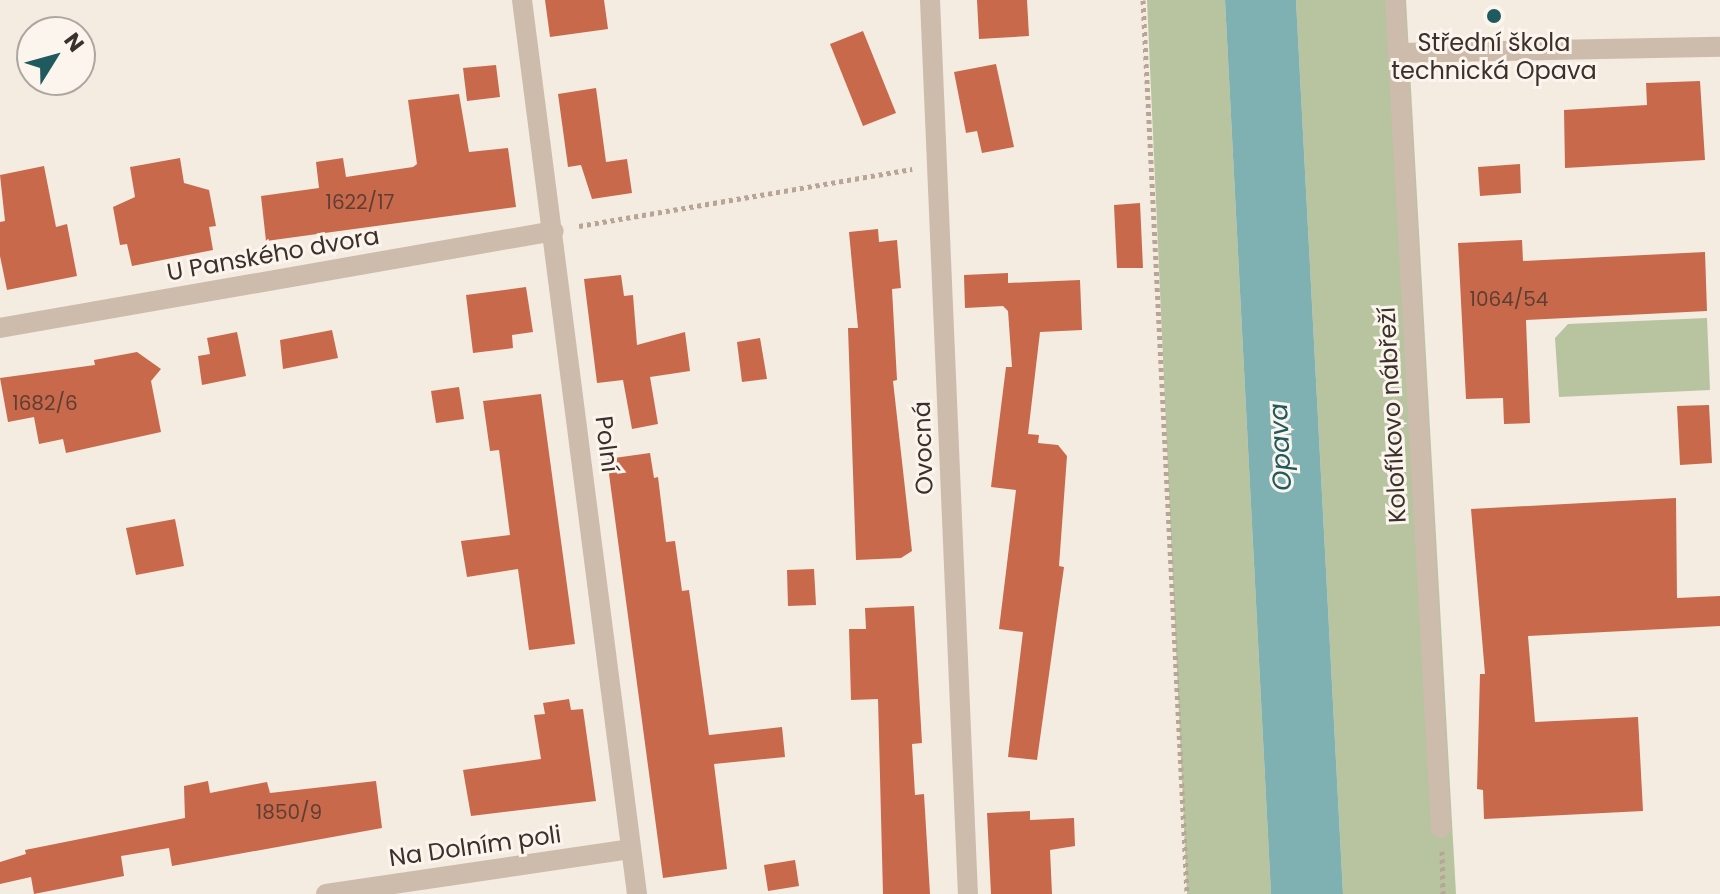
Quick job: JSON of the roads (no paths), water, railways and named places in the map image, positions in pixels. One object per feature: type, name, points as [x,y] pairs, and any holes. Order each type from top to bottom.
[{"type":"street","name":"Polní","points":[[522,0],[637,894]]},
{"type":"street","name":"Ovocná","points":[[930,0],[968,894]]},
{"type":"street","name":"Kolofíkovo nábřeží","points":[[1395,0],[1441,828]]},
{"type":"street","points":[[1398,53],[1720,47]]},
{"type":"street","name":"U Panského dvora","points":[[0,328],[554,231]]},
{"type":"street","name":"Na Dolním poli","points":[[326,894],[630,849]]},
{"type":"water","name":"Opava","points":[[1225,0],[1296,0],[1343,894],[1271,894]]},
{"type":"place","name":"Střední škola technická Opava","points":[[1494,16]]}]
